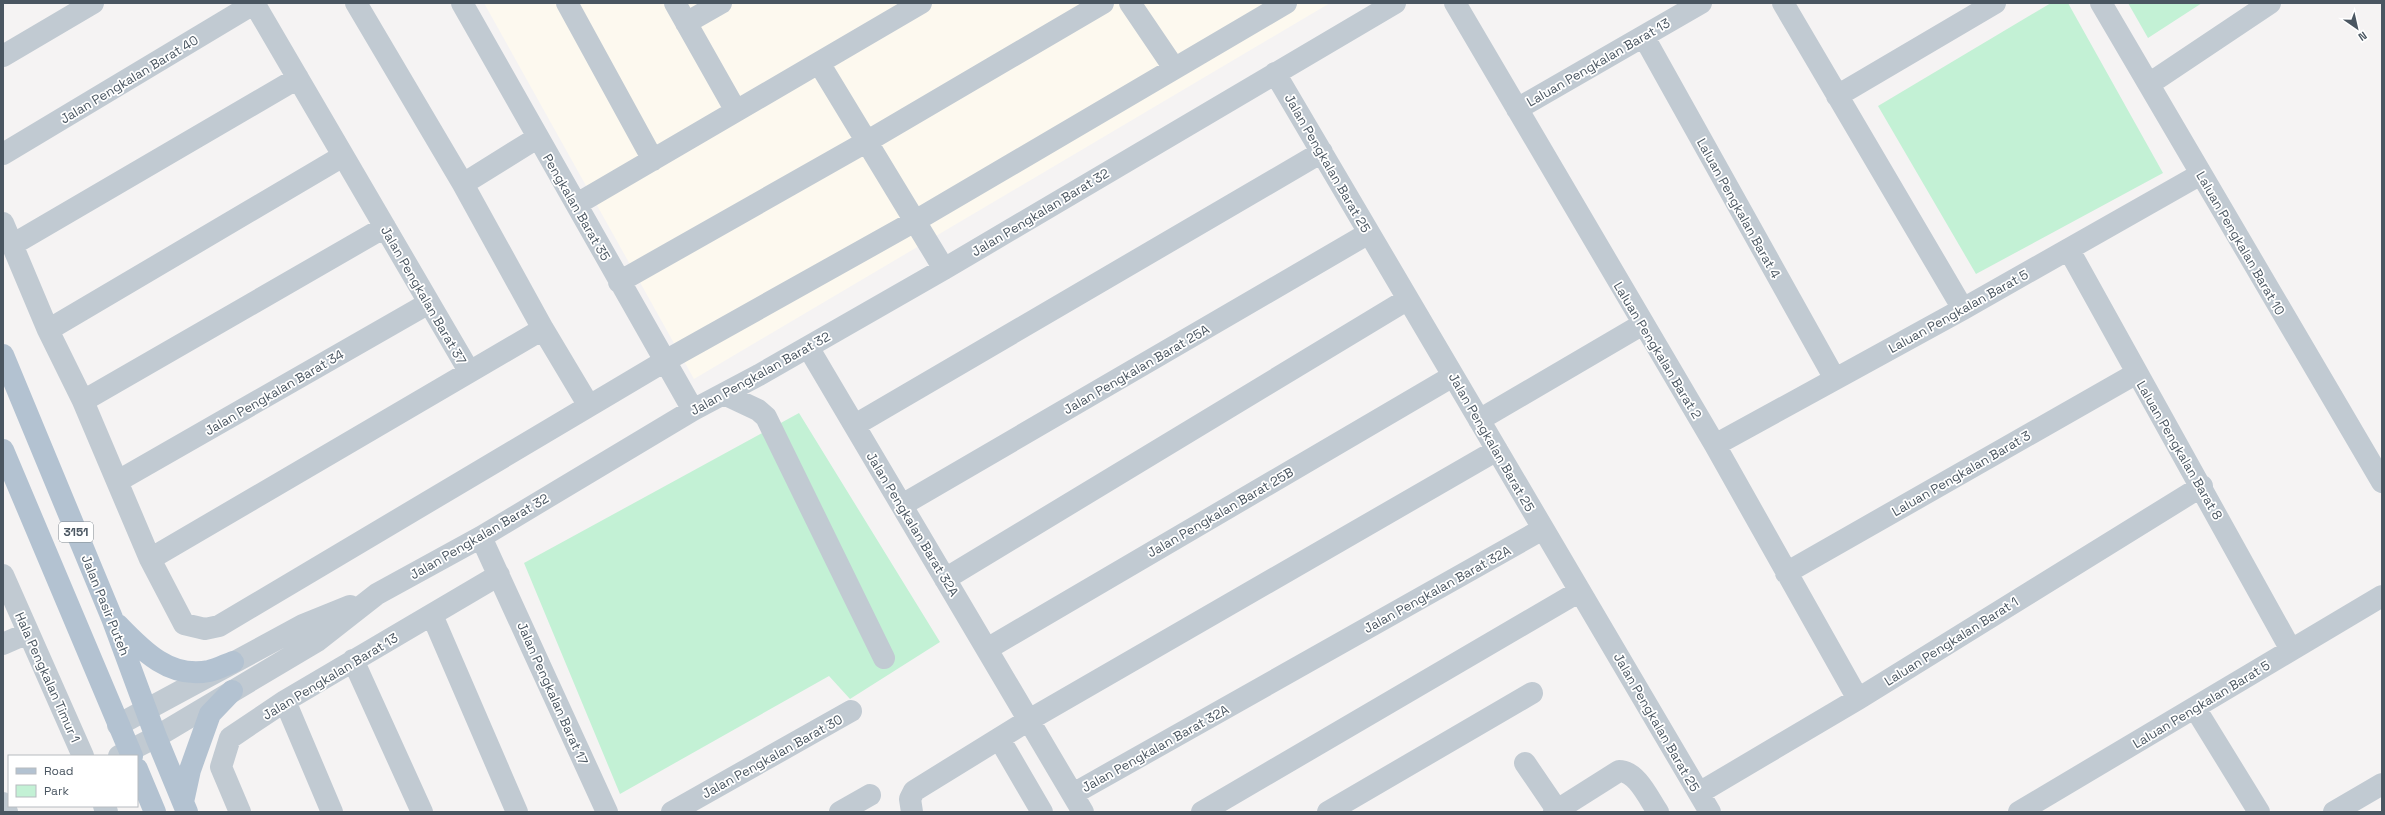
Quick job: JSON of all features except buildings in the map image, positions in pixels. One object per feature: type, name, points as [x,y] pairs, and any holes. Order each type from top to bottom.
[{"type":"main road","name":"Jalan Pasir Puteh","points":[[3,355],[112,618],[156,737],[185,807]]},
{"type":"main road","name":"3151","points":[[3,450],[118,725],[128,755]]},
{"type":"main road","points":[[112,618],[145,653],[176,671],[209,671],[233,662]]},
{"type":"main road","points":[[185,807],[190,770],[210,714],[232,690]]},
{"type":"main road","name":"3151","points":[[138,777],[155,812]]},
{"type":"street","points":[[3,56],[93,3]]},
{"type":"street","name":"Jalan Pengkalan Barat 37","points":[[150,558],[469,371],[254,3]]},
{"type":"street","name":"Jalan Pengkalan Barat 40","points":[[3,154],[254,3]]},
{"type":"street","points":[[356,3],[463,184],[543,329],[589,406]]},
{"type":"street","name":"Pengkalan Barat 35","points":[[462,3],[537,138],[577,204],[619,282],[693,410]]},
{"type":"street","points":[[568,3],[653,160]]},
{"type":"street","points":[[675,3],[736,111]]},
{"type":"street","points":[[686,23],[721,3]]},
{"type":"street","points":[[577,204],[921,3]]},
{"type":"street","points":[[619,282],[866,142],[1103,3]]},
{"type":"street","points":[[1130,3],[1174,68]]},
{"type":"street","points":[[3,223],[48,330],[83,401],[150,558],[184,624],[204,629],[219,626],[665,361],[915,221],[1286,3]]},
{"type":"street","name":"Jalan Pengkalan Barat 32","points":[[133,755],[156,737],[232,690],[317,641],[377,594],[481,537],[693,410],[808,347],[944,269],[1395,3]]},
{"type":"street","name":"Laluan Pengkalan Barat 2","points":[[1455,3],[1715,445],[1858,699]]},
{"type":"street","name":"Laluan Pengkalan Barat 13","points":[[1517,109],[1701,3]]},
{"type":"street","points":[[1784,3],[1963,309]]},
{"type":"street","points":[[1838,96],[1995,3]]},
{"type":"street","name":"Laluan Pengkalan Barat 10","points":[[2101,3],[2150,84],[2201,174],[2382,482]]},
{"type":"street","points":[[2150,84],[2270,3]]},
{"type":"street","name":"Laluan Pengkalan Barat 4","points":[[1644,37],[1835,379]]},
{"type":"street","points":[[820,63],[866,142],[944,269]]},
{"type":"street","name":"Jalan Pengkalan Barat 25","points":[[1275,73],[1710,812]]},
{"type":"street","points":[[12,245],[298,78]]},
{"type":"street","points":[[463,184],[537,138]]},
{"type":"street","points":[[855,425],[1322,152]]},
{"type":"street","points":[[48,330],[343,156]]},
{"type":"street","name":"Laluan Pengkalan Barat 5","points":[[1715,445],[2069,250],[2201,174]]},
{"type":"street","points":[[83,401],[385,227]]},
{"type":"street","name":"Jalan Pengkalan Barat 25A","points":[[902,505],[1369,233]]},
{"type":"street","name":"Laluan Pengkalan Barat 8","points":[[2069,250],[2202,486],[2291,650]]},
{"type":"street","points":[[945,579],[1408,299]]},
{"type":"street","name":"Jalan Pengkalan Barat 34","points":[[118,481],[429,303]]},
{"type":"street","points":[[1480,420],[1643,324]]},
{"type":"street","points":[[469,371],[543,329]]},
{"type":"street","name":"Jalan Pengkalan Barat 32A","points":[[808,347],[1078,803],[1543,529]]},
{"type":"street","name":"Laluan Pengkalan Barat 3","points":[[1786,573],[2137,373]]},
{"type":"street","name":"Jalan Pengkalan Barat 25B","points":[[987,649],[1453,376]]},
{"type":"street","points":[[724,394],[758,410],[766,416],[884,658]]},
{"type":"street","points":[[912,812],[910,799],[914,791],[1000,740],[1029,720],[1497,450]]},
{"type":"street","name":"Laluan Pengkalan Barat 1","points":[[1699,793],[1858,699],[2202,486]]},
{"type":"street","name":"Jalan Pengkalan Barat 17","points":[[481,537],[607,812]]},
{"type":"street","name":"Jalan Pengkalan Barat 13","points":[[240,812],[221,767],[230,738],[285,701],[499,575]]},
{"type":"street","name":"Hala Pengkalan Timur 1","points":[[3,576],[83,755]]},
{"type":"street","points":[[1202,812],[1580,591]]},
{"type":"street","points":[[118,725],[303,625],[377,594]]},
{"type":"street","name":"Laluan Pengkalan Barat 5","points":[[2019,812],[2382,596]]},
{"type":"street","points":[[432,615],[516,812]]},
{"type":"street","points":[[3,644],[28,633]]},
{"type":"street","points":[[353,660],[422,812]]},
{"type":"street","points":[[1328,812],[1532,693]]},
{"type":"street","points":[[285,701],[332,812]]},
{"type":"street","points":[[2195,708],[2259,812]]},
{"type":"street","name":"Jalan Pengkalan Barat 30","points":[[672,812],[851,711]]},
{"type":"street","points":[[1000,740],[1042,812]]},
{"type":"street","points":[[1525,762],[1555,811],[1619,771],[1624,771],[1639,783],[1658,812]]},
{"type":"street","points":[[2334,812],[2382,784]]},
{"type":"street","points":[[840,812],[870,795]]},
{"type":"shaded area","points":[[484,3],[1330,3],[694,379]]},
{"type":"green space","points":[[2051,3],[2068,3],[2163,173],[1976,274],[1878,106]]},
{"type":"green space","points":[[2128,3],[2202,3],[2148,38]]},
{"type":"green space","points":[[799,413],[940,642],[850,699],[829,676],[620,794],[524,563]]}]
